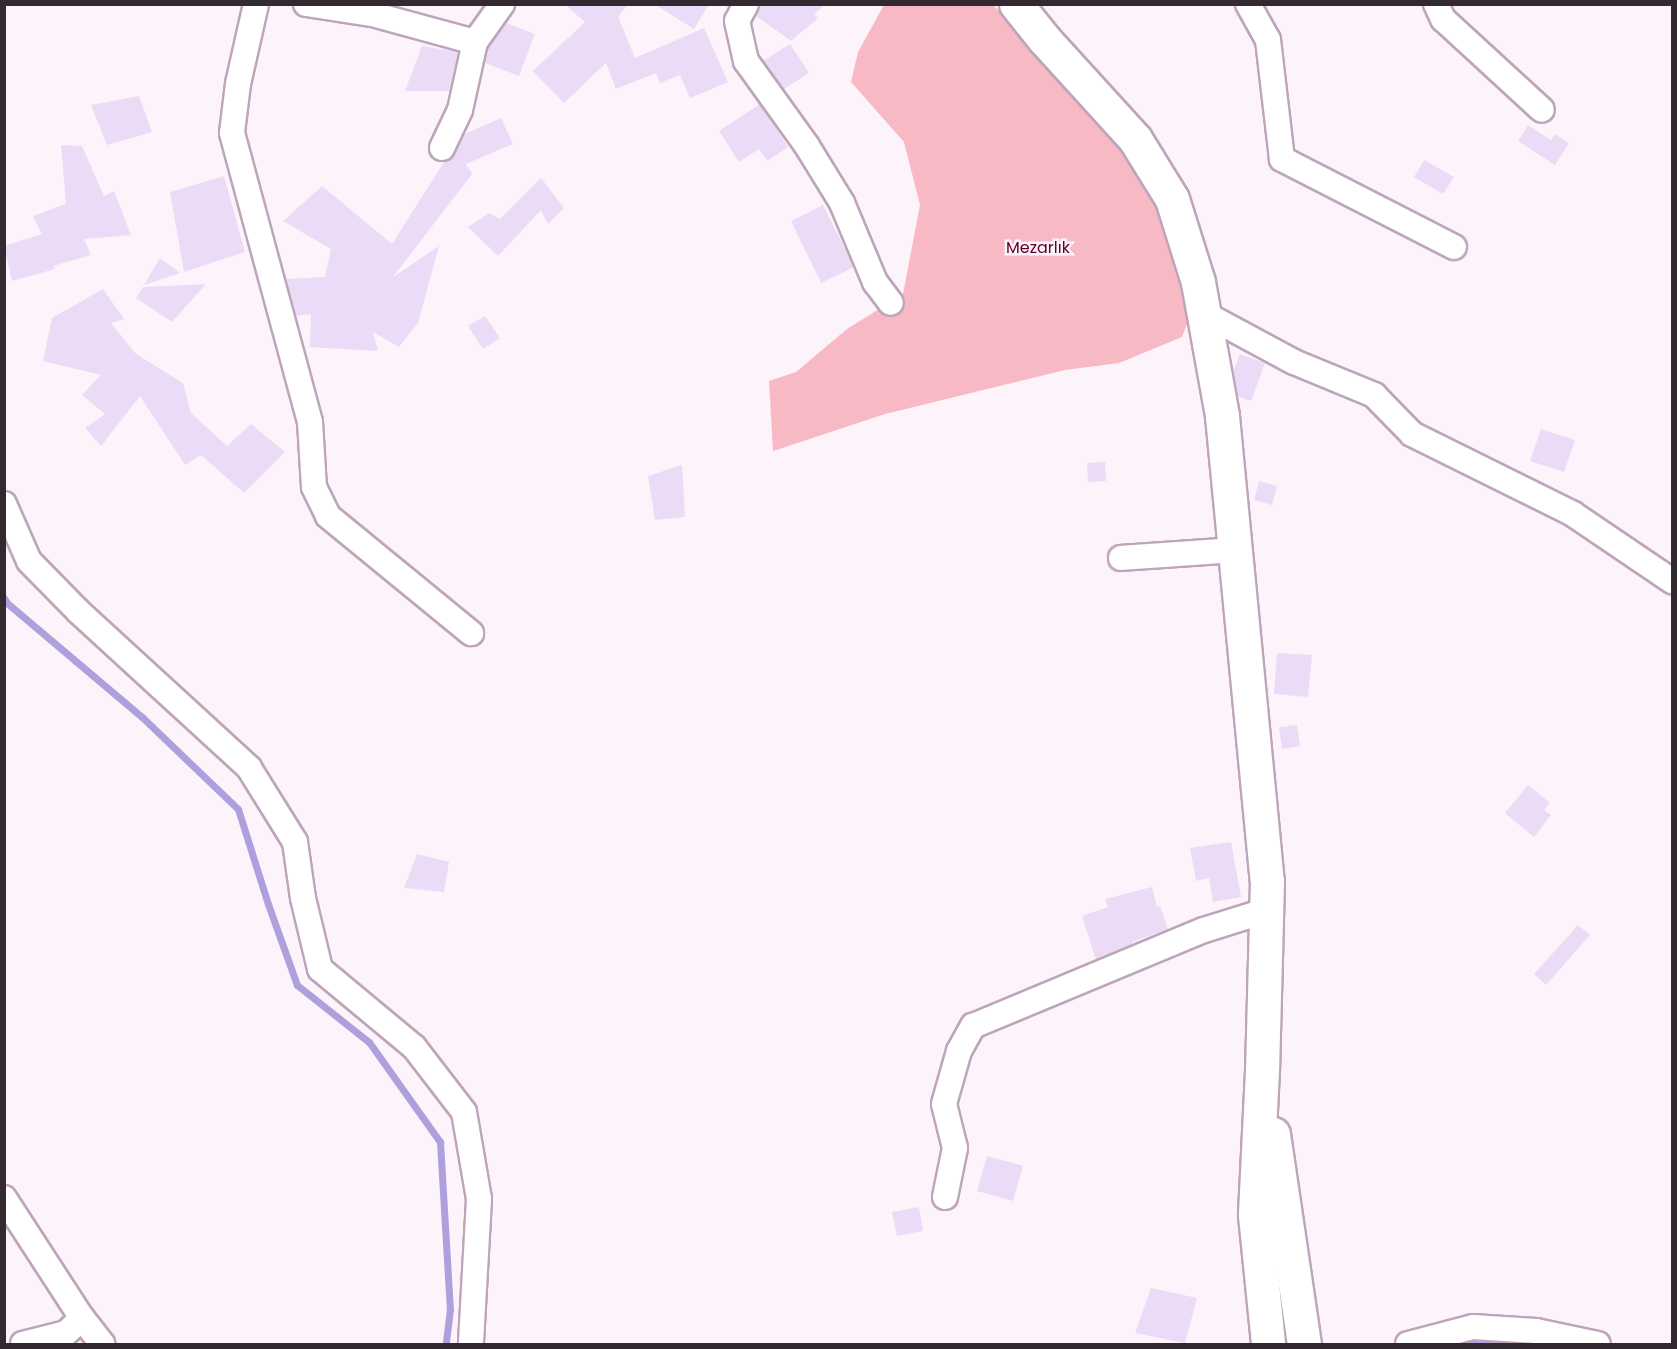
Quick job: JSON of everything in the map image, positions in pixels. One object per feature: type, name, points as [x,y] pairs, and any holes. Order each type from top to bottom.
[{"type":"main road","points":[[1017,4],[1044,39],[1136,139],[1172,200],[1198,282],[1222,416],[1268,910],[1255,1215],[1268,1344]]},
{"type":"main road","points":[[1262,1070],[1294,1263],[1304,1344]]},
{"type":"street","points":[[256,4],[238,84],[232,133],[310,422],[314,487],[328,516],[471,633]]},
{"type":"street","points":[[306,4],[372,14],[475,42]]},
{"type":"street","points":[[442,148],[460,110],[475,42],[502,4]]},
{"type":"street","points":[[746,4],[737,21],[746,61],[807,146],[842,203],[875,282],[891,303]]},
{"type":"street","points":[[1248,4],[1268,40],[1282,159],[1454,247]]},
{"type":"street","points":[[1436,4],[1443,19],[1542,110]]},
{"type":"street","points":[[1203,313],[1294,362],[1374,395],[1412,434],[1573,514],[1672,581]]},
{"type":"street","points":[[4,504],[29,561],[79,612],[249,768],[295,842],[303,898],[321,969],[414,1047],[464,1112],[479,1199],[471,1344]]},
{"type":"street","points":[[1121,558],[1235,550]]},
{"type":"street","points":[[945,1197],[955,1148],[944,1104],[959,1051],[973,1026],[1204,930],[1268,910]]},
{"type":"street","points":[[4,1198],[82,1318],[102,1344]]},
{"type":"street","points":[[23,1344],[66,1334],[82,1318]]},
{"type":"street","points":[[1408,1344],[1473,1327],[1536,1331],[1598,1344]]},
{"type":"green space","name":"Mezarlık","points":[[884,5],[993,5],[1098,109],[1149,189],[1186,284],[1190,316],[1182,337],[1119,363],[1065,370],[885,414],[773,451],[769,381],[796,372],[847,329],[903,294],[920,205],[904,142],[851,82],[858,52]]},
{"type":"building","points":[[564,4],[628,4],[618,17],[635,58],[704,28],[728,82],[690,98],[680,75],[660,83],[656,73],[616,89],[606,63],[564,103],[533,71],[585,22]]},
{"type":"building","points":[[654,4],[709,4],[694,29]]},
{"type":"building","points":[[760,4],[826,4],[814,14],[818,18],[791,41],[756,16]]},
{"type":"building","points":[[506,23],[535,34],[519,76],[485,63],[488,48]]},
{"type":"building","points":[[790,44],[809,73],[784,89],[763,61]]},
{"type":"building","points":[[422,46],[458,52],[450,91],[405,91]]},
{"type":"building","points":[[139,96],[152,132],[107,145],[91,105]]},
{"type":"building","points":[[760,104],[788,147],[767,161],[759,149],[739,162],[719,131]]},
{"type":"building","points":[[501,118],[513,144],[466,164],[472,174],[393,277],[439,246],[418,323],[399,347],[373,332],[378,351],[310,347],[311,314],[296,316],[286,279],[325,277],[331,249],[283,221],[322,186],[392,244],[444,162],[455,155],[465,134]]},
{"type":"building","points":[[1528,125],[1551,140],[1555,134],[1569,143],[1555,165],[1518,141]]},
{"type":"building","points":[[61,145],[82,146],[104,196],[114,191],[131,235],[84,239],[91,255],[53,266],[55,269],[12,281],[4,246],[42,234],[33,216],[66,204]]},
{"type":"building","points":[[1424,160],[1454,177],[1443,194],[1414,177]]},
{"type":"building","points":[[224,176],[245,252],[184,272],[170,192]]},
{"type":"building","points":[[541,178],[564,208],[548,224],[541,210],[498,256],[468,227],[489,213],[500,219]]},
{"type":"building","points":[[823,205],[854,267],[821,283],[791,221]]},
{"type":"building","points":[[160,258],[180,273],[144,285]]},
{"type":"building","points":[[206,284],[172,322],[136,298],[143,287]]},
{"type":"building","points":[[103,289],[124,319],[111,323],[136,354],[183,383],[191,413],[227,446],[251,424],[285,452],[244,493],[201,455],[185,465],[140,396],[101,446],[85,428],[105,414],[82,395],[101,375],[43,361],[52,318]]},
{"type":"building","points":[[485,316],[500,338],[483,349],[468,326]]},
{"type":"building","points":[[1240,354],[1265,363],[1251,401],[1237,396],[1233,371]]},
{"type":"building","points":[[1541,429],[1575,440],[1564,472],[1530,461]]},
{"type":"building","points":[[1105,462],[1106,481],[1088,482],[1087,463]]},
{"type":"building","points":[[682,465],[685,517],[655,520],[648,476]]},
{"type":"building","points":[[1259,481],[1277,486],[1272,505],[1254,500]]},
{"type":"building","points":[[1277,653],[1312,655],[1308,697],[1274,694]]},
{"type":"building","points":[[1297,725],[1300,746],[1282,749],[1279,727]]},
{"type":"building","points":[[1528,785],[1550,803],[1544,810],[1551,815],[1534,837],[1505,813]]},
{"type":"building","points":[[1231,842],[1241,897],[1213,902],[1209,878],[1196,881],[1190,848]]},
{"type":"building","points":[[417,854],[449,862],[444,892],[404,888]]},
{"type":"building","points":[[1152,887],[1157,907],[1160,906],[1168,929],[1132,942],[1096,960],[1082,916],[1108,907],[1105,899]]},
{"type":"building","points":[[1578,925],[1590,935],[1546,985],[1534,974]]},
{"type":"building","points":[[987,1156],[1023,1166],[1013,1201],[977,1191]]},
{"type":"building","points":[[919,1207],[923,1231],[897,1236],[892,1212]]},
{"type":"building","points":[[1151,1288],[1197,1298],[1185,1343],[1135,1333]]},
{"type":"waterway","points":[[4,598],[7,603],[142,717],[238,809],[297,985],[369,1042],[440,1142],[450,1309],[446,1344]]},
{"type":"waterway","points":[[1454,1344],[1527,1340]]}]
